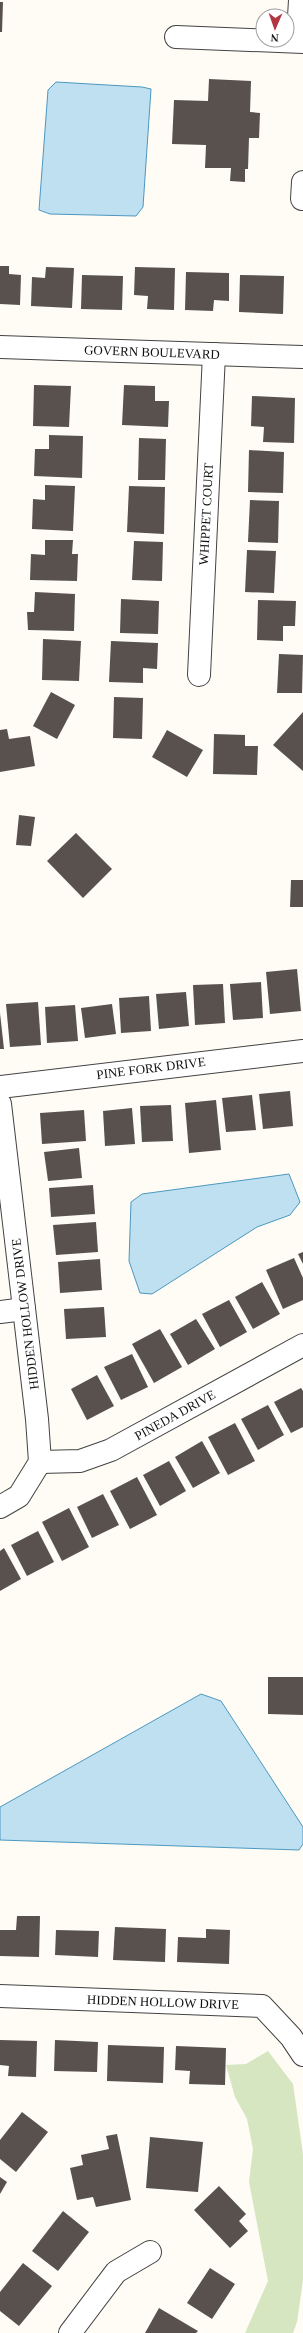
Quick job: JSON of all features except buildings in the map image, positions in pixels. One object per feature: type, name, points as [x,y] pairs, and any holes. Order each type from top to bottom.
[{"type":"street","points":[[300,0],[299,17],[303,39]]},
{"type":"street","points":[[176,37],[303,42]]},
{"type":"street","name":"GOVERN BOULEVARD","points":[[0,347],[303,357]]},
{"type":"street","name":"WHIPPET COURT","points":[[199,675],[214,354]]},
{"type":"street","name":"PINE FORK DRIVE","points":[[0,1087],[303,1051]]},
{"type":"street","name":"HIDDEN HOLLOW DRIVE","points":[[0,1104],[37,1419],[40,1462]]},
{"type":"street","points":[[0,1312],[24,1309]]},
{"type":"street","name":"PINEDA DRIVE","points":[[40,1462],[80,1461],[111,1450],[303,1345]]},
{"type":"street","points":[[0,1507],[20,1496],[40,1462]]},
{"type":"street","name":"HIDDEN HOLLOW DRIVE","points":[[0,1996],[262,2006],[291,2036],[303,2055]]},
{"type":"street","points":[[70,2333],[116,2272],[150,2252]]},
{"type":"green space","points":[[268,2051],[293,2084],[303,2154],[303,2280],[297,2322],[293,2333],[245,2333],[268,2281],[249,2182],[253,2149],[247,2119],[235,2097],[226,2065],[246,2064]]},
{"type":"water","points":[[56,82],[142,87],[151,89],[143,207],[136,216],[50,214],[39,210],[48,90]]},
{"type":"water","points":[[289,1174],[300,1202],[290,1215],[257,1227],[152,1294],[140,1293],[129,1261],[131,1202],[142,1194]]},
{"type":"water","points":[[201,1694],[221,1701],[303,1827],[303,1844],[299,1850],[0,1840],[0,1807]]}]
